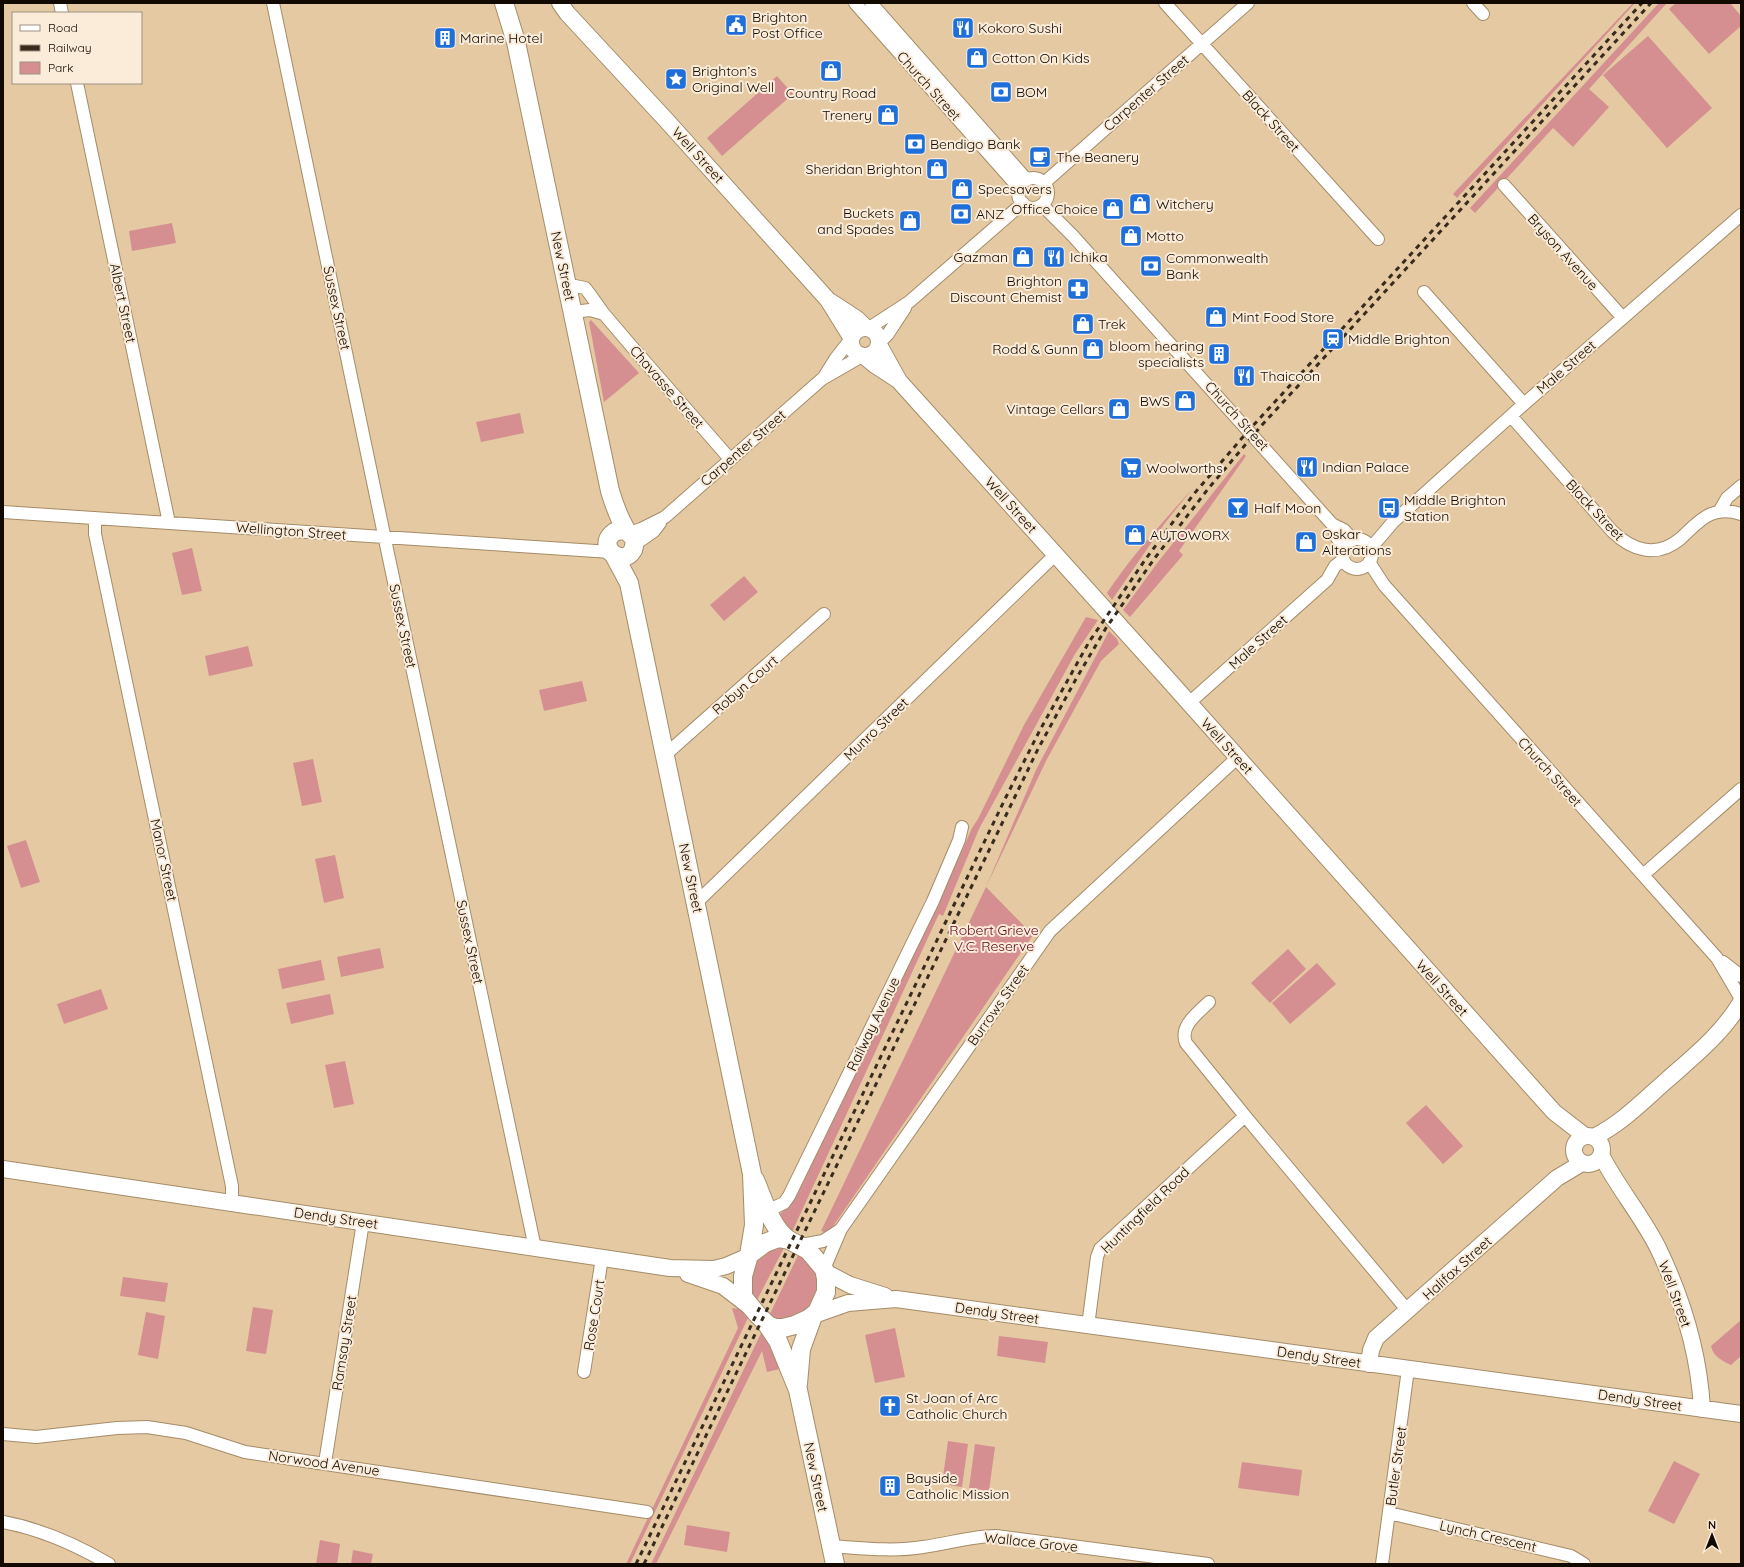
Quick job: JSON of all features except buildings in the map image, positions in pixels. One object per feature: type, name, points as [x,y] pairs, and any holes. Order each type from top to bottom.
[{"type":"main road","name":"New Street","points":[[504,3],[516,42],[610,491],[617,513],[620,543],[752,1174],[761,1212],[795,1243]]},
{"type":"main road","name":"New Street","points":[[516,42],[517,3]]},
{"type":"main road","name":"New Street","points":[[749,1256],[754,1227],[761,1212]]},
{"type":"main road","points":[[781,1238],[795,1243],[810,1252],[824,1271],[826,1292],[822,1303],[814,1315],[788,1327],[775,1328],[766,1323],[743,1297],[742,1284],[745,1267],[749,1256],[772,1239],[781,1238]]},
{"type":"main road","name":"New Street","points":[[798,1390],[801,1349],[814,1315]]},
{"type":"main road","name":"New Street","points":[[766,1323],[778,1341],[798,1390],[834,1564]]},
{"type":"street","name":"Sussex Street","points":[[273,3],[384,537],[535,1248]]},
{"type":"street","name":"Well Street","points":[[550,3],[564,8],[828,300],[851,338]]},
{"type":"street","name":"Church Street","points":[[855,3],[1023,184]]},
{"type":"street","name":"Church Street","points":[[871,3],[1023,184]]},
{"type":"street","name":"Black Street","points":[[1165,3],[1378,239]]},
{"type":"street","name":"Carpenter Street","points":[[1044,184],[1248,3]]},
{"type":"street","points":[[1473,3],[1483,14]]},
{"type":"street","name":"Albert Street","points":[[77,84],[169,523]]},
{"type":"street","points":[[1036,179],[1047,187],[1047,197],[1042,205],[1034,208],[1026,206],[1022,203],[1019,196],[1023,184],[1036,179]]},
{"type":"street","name":"Bryson Avenue","points":[[1504,185],[1623,318]]},
{"type":"street","points":[[910,302],[888,334],[879,344],[875,352],[863,356],[852,348],[851,338],[856,330],[867,328],[910,302],[1022,203]]},
{"type":"street","name":"Church Street","points":[[1042,205],[1078,241],[1332,524],[1337,538],[1357,544]]},
{"type":"street","name":"Male Street","points":[[1357,544],[1393,522],[1524,404],[1741,215]]},
{"type":"street","name":"Chavasse Street","points":[[567,286],[585,288],[604,314],[730,459]]},
{"type":"street","points":[[1424,292],[1524,404]]},
{"type":"street","name":"Well Street","points":[[828,300],[857,319],[867,328]]},
{"type":"street","points":[[573,312],[590,310],[604,314]]},
{"type":"street","points":[[867,328],[877,333],[879,344]]},
{"type":"street","name":"Carpenter Street","points":[[822,379],[851,338]]},
{"type":"street","name":"Well Street","points":[[879,344],[899,381],[1588,1149],[1620,1189],[1658,1248],[1684,1311],[1701,1386],[1702,1408]]},
{"type":"street","name":"Well Street","points":[[863,356],[899,381]]},
{"type":"street","name":"Carpenter Street","points":[[620,543],[665,517],[822,379],[863,356]]},
{"type":"street","name":"Black Street","points":[[1511,416],[1612,531],[1620,539],[1632,547],[1648,550],[1666,547],[1674,544],[1706,516],[1719,512],[1741,514]]},
{"type":"street","points":[[1719,512],[1728,498],[1741,486]]},
{"type":"street","name":"Wellington Street","points":[[3,512],[578,549],[620,543]]},
{"type":"street","name":"Manor Street","points":[[95,518],[95,534],[232,1186],[232,1203]]},
{"type":"street","points":[[1357,544],[1371,553],[1356,564],[1342,552],[1357,544]]},
{"type":"street","name":"Munro Street","points":[[696,903],[1055,555]]},
{"type":"street","name":"Church Street","points":[[1356,564],[1384,585],[1717,958],[1741,976]]},
{"type":"street","name":"Male Street","points":[[1189,704],[1328,580],[1342,574],[1356,564]]},
{"type":"street","name":"Robyn Court","points":[[665,755],[824,614]]},
{"type":"street","name":"Burrows Street","points":[[824,1271],[841,1229],[1050,931],[1237,758]]},
{"type":"street","points":[[1643,875],[1741,788]]},
{"type":"street","name":"Railway Avenue","points":[[761,1212],[782,1204],[789,1196],[933,901],[959,840],[962,827]]},
{"type":"street","name":"Church Street","points":[[1717,958],[1741,1001]]},
{"type":"street","name":"Halifax Street","points":[[1368,1364],[1370,1350],[1376,1338],[1714,1038],[1734,1014],[1741,1001]]},
{"type":"street","points":[[1208,1002],[1186,1027],[1184,1037],[1186,1043],[1408,1311]]},
{"type":"street","name":"Halifax Street","points":[[1714,1038],[1741,1022]]},
{"type":"street","name":"Huntingfield Road","points":[[1088,1326],[1097,1257],[1100,1249],[1245,1116]]},
{"type":"street","name":"Dendy Street","points":[[3,1169],[670,1268],[714,1268],[726,1266],[749,1256]]},
{"type":"street","name":"Ramsay Street","points":[[325,1463],[363,1222]]},
{"type":"street","name":"Burrows Street","points":[[795,1243],[823,1241],[841,1229]]},
{"type":"street","name":"Rose Court","points":[[584,1372],[602,1258]]},
{"type":"street","name":"Dendy Street","points":[[670,1268],[719,1284],[750,1306]]},
{"type":"street","name":"Dendy Street","points":[[824,1271],[850,1285],[896,1300],[1741,1414]]},
{"type":"street","name":"Dendy Street","points":[[814,1315],[848,1303],[896,1300]]},
{"type":"street","name":"Butler Street","points":[[1382,1564],[1408,1369]]},
{"type":"street","name":"Norwood Avenue","points":[[3,1434],[36,1437],[118,1428],[160,1428],[186,1433],[245,1452],[647,1512]]},
{"type":"street","name":"Lynch Crescent","points":[[1389,1513],[1571,1556],[1584,1564]]},
{"type":"street","points":[[3,1522],[44,1532],[109,1564]]},
{"type":"street","name":"Wallace Grove","points":[[831,1546],[903,1548],[923,1547],[965,1538],[996,1536],[1208,1564]]},
{"type":"green space","points":[[1633,3],[1635,3],[1457,198],[1453,194]]},
{"type":"green space","points":[[1659,3],[1667,3],[1589,89],[1609,107],[1573,147],[1553,128],[1475,213],[1470,208]]},
{"type":"green space","points":[[1676,3],[1730,3],[1741,16],[1741,26],[1709,54],[1669,9]]},
{"type":"green space","points":[[1648,36],[1712,108],[1667,148],[1603,75]]},
{"type":"green space","points":[[777,76],[793,94],[722,156],[707,138]]},
{"type":"green space","points":[[172,223],[176,243],[132,251],[129,231]]},
{"type":"green space","points":[[591,320],[639,373],[604,402],[589,322]]},
{"type":"green space","points":[[520,413],[524,433],[481,442],[476,422]]},
{"type":"green space","points":[[1244,454],[1246,456],[1179,551],[1183,555],[1130,617],[1123,610],[1158,562]]},
{"type":"green space","points":[[1193,488],[1165,523],[1112,600],[1107,593],[1127,565]]},
{"type":"green space","points":[[192,548],[202,591],[182,595],[172,553]]},
{"type":"green space","points":[[744,576],[758,592],[724,621],[710,605]]},
{"type":"green space","points":[[1086,617],[1098,620],[1075,654],[979,829],[943,916],[939,914],[792,1232],[778,1216],[790,1204],[800,1187],[936,909],[972,828],[978,819],[1024,725]]},
{"type":"green space","points":[[1109,631],[1117,639],[1119,644],[1101,661],[1047,759],[986,887],[1036,770]]},
{"type":"green space","points":[[248,646],[253,666],[209,676],[205,656]]},
{"type":"green space","points":[[582,681],[587,701],[544,711],[539,690]]},
{"type":"green space","points":[[313,759],[322,802],[302,806],[293,763]]},
{"type":"green space","points":[[26,840],[40,882],[21,888],[7,846]]},
{"type":"green space","points":[[335,855],[344,898],[324,903],[315,859]]},
{"type":"green space","name":"Robert Grieve V.C. Reserve","points":[[986,887],[1033,935],[834,1225],[828,1233],[821,1231]]},
{"type":"green space","points":[[380,948],[384,968],[341,977],[337,957]]},
{"type":"green space","points":[[1288,949],[1306,969],[1270,1003],[1251,983]]},
{"type":"green space","points":[[321,960],[325,980],[282,989],[278,969]]},
{"type":"green space","points":[[1317,963],[1336,984],[1290,1024],[1272,1003]]},
{"type":"green space","points":[[101,989],[108,1009],[64,1024],[57,1004]]},
{"type":"green space","points":[[330,994],[334,1014],[291,1024],[286,1003]]},
{"type":"green space","points":[[345,1061],[354,1104],[334,1108],[325,1065]]},
{"type":"green space","points":[[1426,1105],[1463,1146],[1443,1164],[1406,1123]]},
{"type":"green space","points":[[785,1246],[756,1302],[751,1294],[753,1265],[763,1251]]},
{"type":"green space","points":[[799,1253],[816,1271],[818,1276],[818,1289],[814,1306],[783,1322],[769,1316]]},
{"type":"green space","points":[[123,1277],[168,1283],[165,1302],[120,1296]]},
{"type":"green space","points":[[253,1307],[273,1310],[266,1354],[246,1351]]},
{"type":"green space","points":[[732,1308],[739,1309],[748,1318],[630,1564],[626,1564],[738,1328]]},
{"type":"green space","points":[[146,1312],[165,1316],[158,1359],[138,1355]]},
{"type":"green space","points":[[1741,1320],[1741,1356],[1731,1365],[1721,1360],[1714,1353],[1711,1346]]},
{"type":"green space","points":[[895,1328],[905,1377],[875,1383],[865,1335]]},
{"type":"green space","points":[[762,1331],[767,1336],[780,1369],[767,1372],[762,1351],[656,1564],[651,1564]]},
{"type":"green space","points":[[999,1336],[1048,1342],[1045,1363],[997,1356]]},
{"type":"green space","points":[[948,1441],[968,1444],[962,1487],[942,1484]]},
{"type":"green space","points":[[975,1444],[995,1447],[989,1491],[969,1488]]},
{"type":"green space","points":[[1674,1461],[1700,1474],[1674,1524],[1648,1511]]},
{"type":"green space","points":[[1242,1462],[1302,1470],[1299,1496],[1238,1488]]},
{"type":"green space","points":[[687,1525],[730,1532],[727,1552],[684,1545]]},
{"type":"green space","points":[[320,1540],[340,1544],[337,1564],[316,1564]]},
{"type":"green space","points":[[353,1550],[373,1554],[371,1564],[351,1564]]},
{"type":"railway","points":[[636,1564],[1006,797],[1040,730],[1089,642],[1145,560],[1193,495],[1249,430],[1642,3]]},
{"type":"railway","points":[[644,1564],[1038,749],[1106,628],[1154,559],[1208,489],[1262,425],[1651,3]]},
{"type":"place","name":"Brighton Post Office","points":[[736,25]]},
{"type":"place","name":"Kokoro Sushi","points":[[963,28]]},
{"type":"place","name":"Marine Hotel","points":[[445,38]]},
{"type":"place","name":"Cotton On Kids","points":[[977,58]]},
{"type":"place","name":"Country Road","points":[[831,71]]},
{"type":"place","name":"Brighton’s Original Well","points":[[676,79]]},
{"type":"place","name":"BOM","points":[[1001,92]]},
{"type":"place","name":"Trenery","points":[[888,115]]},
{"type":"place","name":"Bendigo Bank","points":[[915,144]]},
{"type":"place","name":"The Beanery","points":[[1040,157]]},
{"type":"place","name":"Sheridan Brighton","points":[[937,169]]},
{"type":"place","name":"Specsavers","points":[[962,189]]},
{"type":"place","name":"Witchery","points":[[1140,204]]},
{"type":"place","name":"Office Choice","points":[[1113,209]]},
{"type":"place","name":"ANZ","points":[[961,214]]},
{"type":"place","name":"Buckets and Spades","points":[[910,221]]},
{"type":"place","name":"Motto","points":[[1131,236]]},
{"type":"place","name":"Gazman","points":[[1023,257]]},
{"type":"place","name":"Ichika","points":[[1054,257]]},
{"type":"place","name":"Commonwealth Bank","points":[[1151,266]]},
{"type":"place","name":"Brighton Discount Chemist","points":[[1078,289]]},
{"type":"place","name":"Mint Food Store","points":[[1216,317]]},
{"type":"place","name":"Trek","points":[[1083,324]]},
{"type":"place","name":"Middle Brighton","points":[[1333,339]]},
{"type":"place","name":"Rodd & Gunn","points":[[1093,349]]},
{"type":"place","name":"bloom hearing specialists","points":[[1219,354]]},
{"type":"place","name":"Thaicoon","points":[[1244,376]]},
{"type":"place","name":"BWS","points":[[1185,401]]},
{"type":"place","name":"Vintage Cellars","points":[[1119,409]]},
{"type":"place","name":"Indian Palace","points":[[1307,467]]},
{"type":"place","name":"Woolworths","points":[[1131,468]]},
{"type":"place","name":"Half Moon","points":[[1238,508]]},
{"type":"place","name":"Middle Brighton Station","points":[[1389,508]]},
{"type":"place","name":"AUTOWORX","points":[[1135,535]]},
{"type":"place","name":"Oskar Alterations","points":[[1306,542]]},
{"type":"place","name":"St Joan of Arc Catholic Church","points":[[890,1406]]},
{"type":"place","name":"Bayside Catholic Mission","points":[[890,1486]]}]
